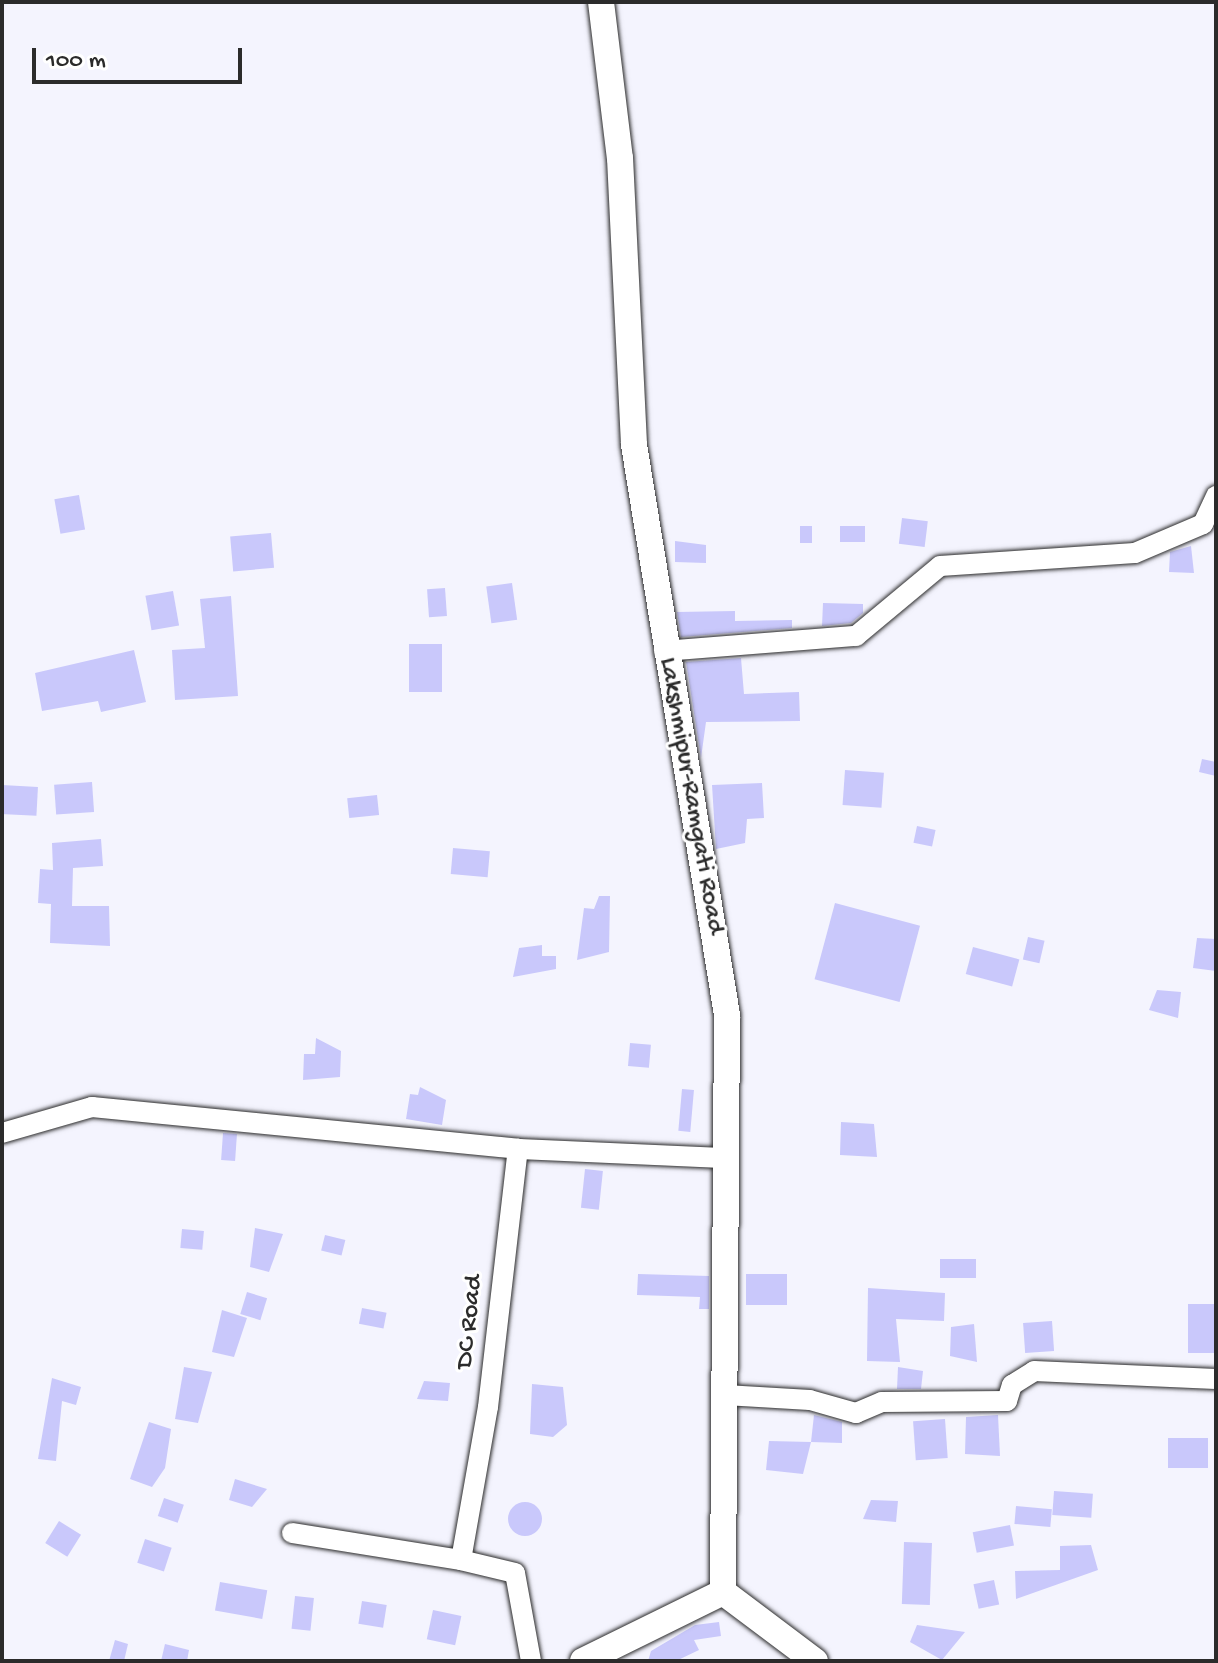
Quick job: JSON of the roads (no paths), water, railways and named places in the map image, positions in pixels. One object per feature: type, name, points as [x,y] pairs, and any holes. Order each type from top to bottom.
[{"type":"main road","name":"Lakshmipur-Ramgati Road","points":[[601,2],[620,158],[634,445],[664,651],[727,1015],[723,1592]]},
{"type":"main road","points":[[583,1661],[622,1652],[723,1592],[815,1661]]},
{"type":"street","points":[[664,651],[856,636],[940,566],[1135,553],[1203,524],[1216,496]]},
{"type":"street","points":[[2,1133],[92,1107],[518,1149],[724,1158]]},
{"type":"street","name":"DC Road","points":[[461,1560],[488,1407],[518,1149]]},
{"type":"street","points":[[725,1395],[810,1400],[856,1413],[882,1402],[1007,1401],[1012,1385],[1034,1371],[1216,1379]]},
{"type":"street","points":[[292,1533],[461,1560],[515,1573],[531,1661]]}]
